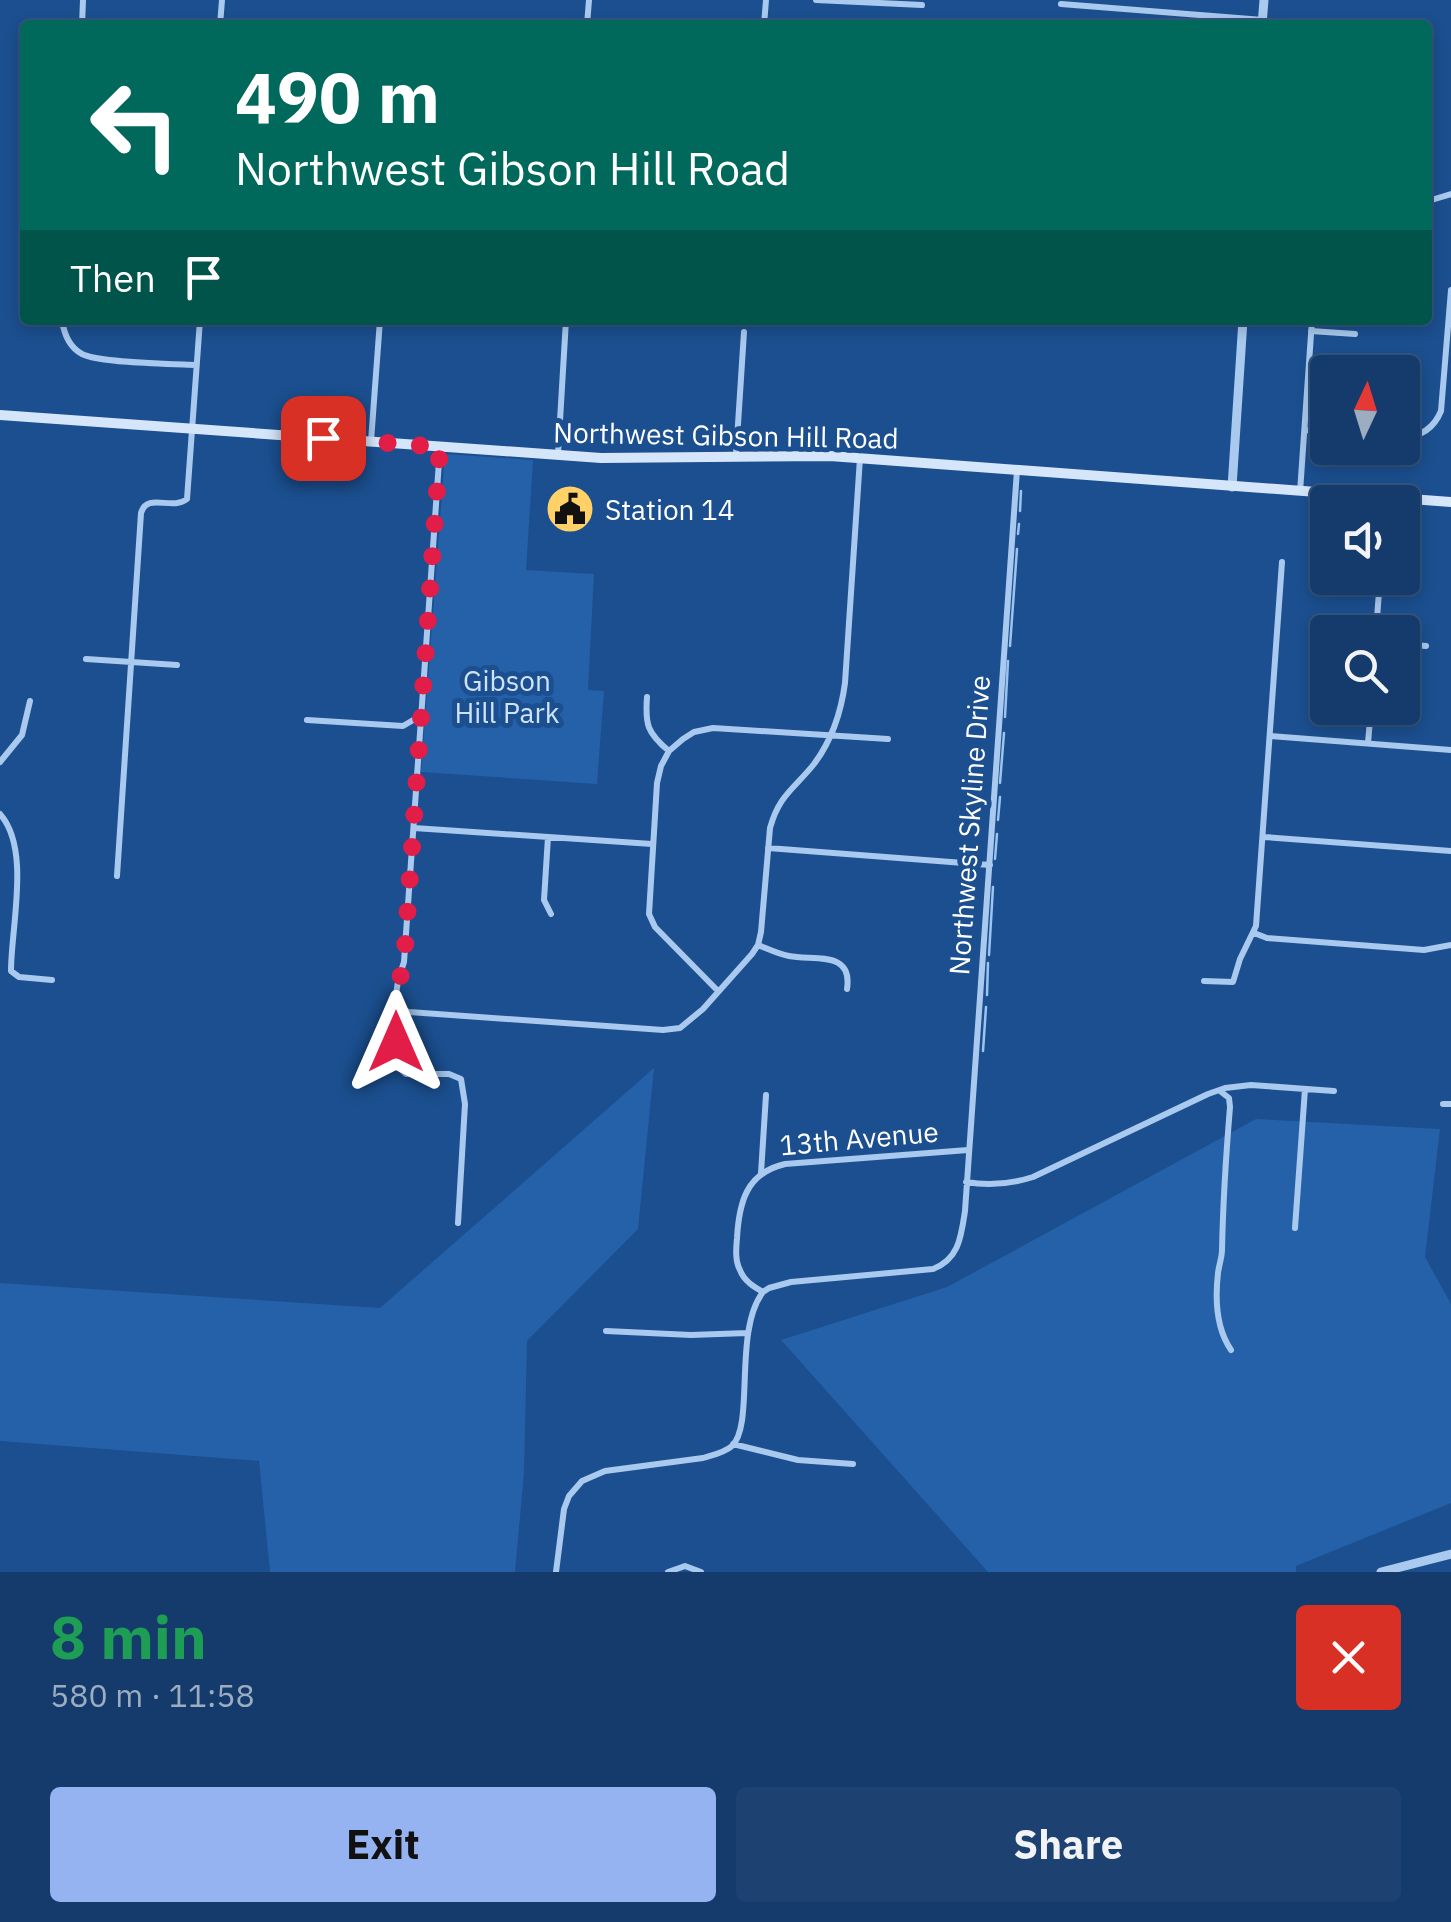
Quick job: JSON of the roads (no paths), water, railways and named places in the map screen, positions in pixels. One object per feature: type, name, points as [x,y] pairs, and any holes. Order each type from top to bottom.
[{"type":"main road","name":"Northwest Gibson Hill Road","points":[[0,415],[558,455],[635,458],[789,454],[860,458],[1310,493]]},
{"type":"main road","name":"Northwest Gibson Hill Road","points":[[1420,501],[1451,502]]},
{"type":"street","points":[[816,0],[922,5]]},
{"type":"street","points":[[1060,4],[1231,20]]},
{"type":"street","points":[[1420,434],[1434,425],[1443,402],[1451,290]]},
{"type":"street","points":[[64,325],[69,342],[84,355],[196,365]]},
{"type":"street","points":[[116,876],[141,513],[147,503],[178,504],[186,498],[200,325]]},
{"type":"street","points":[[371,442],[380,325]]},
{"type":"street","points":[[558,455],[566,325]]},
{"type":"street","points":[[1232,486],[1243,325]]},
{"type":"street","points":[[1300,492],[1312,325]]},
{"type":"street","points":[[1312,331],[1354,334]]},
{"type":"street","points":[[736,455],[744,332]]},
{"type":"street","points":[[1305,430],[1310,430]]},
{"type":"street","points":[[440,447],[404,962],[397,985],[396,1065],[406,1074],[449,1074],[461,1080],[465,1104],[458,1223]]},
{"type":"street","points":[[396,1000],[402,1010],[409,1012],[680,1028],[758,945],[770,828],[778,804],[815,762],[838,717],[845,683],[860,458]]},
{"type":"street","name":"Northwest Skyline Drive","points":[[763,1292],[790,1282],[912,1272],[943,1265],[952,1258],[960,1240],[1017,470]]},
{"type":"street","points":[[1204,980],[1233,982],[1258,915],[1282,562]]},
{"type":"street","points":[[1420,646],[1426,646]]},
{"type":"street","points":[[86,659],[177,665]]},
{"type":"street","points":[[647,696],[648,728],[669,752]]},
{"type":"street","points":[[0,762],[20,740],[30,702]]},
{"type":"street","points":[[308,720],[403,726],[421,716]]},
{"type":"street","points":[[1368,743],[1369,725]]},
{"type":"street","points":[[718,991],[652,922],[648,906],[657,782],[669,752],[683,738],[706,729],[888,739]]},
{"type":"street","points":[[1270,736],[1451,750]]},
{"type":"street","points":[[0,814],[14,837],[17,856],[12,971],[19,977],[52,980]]},
{"type":"street","points":[[414,828],[652,844]]},
{"type":"street","points":[[548,837],[544,900],[551,914]]},
{"type":"street","points":[[1264,837],[1451,850]]},
{"type":"street","points":[[768,848],[990,865]]},
{"type":"street","points":[[1254,933],[1284,940],[1424,950],[1451,944]]},
{"type":"street","points":[[758,945],[790,956],[840,963],[848,974],[847,989]]},
{"type":"street","points":[[966,1182],[1006,1184],[1033,1177],[1219,1090],[1251,1085],[1334,1091]]},
{"type":"street","points":[[1295,1228],[1304,1089]]},
{"type":"street","points":[[1219,1090],[1229,1098],[1230,1107],[1218,1306],[1220,1330],[1231,1350]]},
{"type":"street","points":[[556,1572],[564,1510],[582,1481],[605,1471],[719,1454],[737,1438],[747,1333],[756,1301],[763,1292],[743,1276],[736,1252],[740,1208],[759,1175],[766,1095]]},
{"type":"street","name":"13th Avenue","points":[[759,1175],[785,1164],[968,1150]]},
{"type":"street","points":[[606,1331],[747,1333]]},
{"type":"street","points":[[733,1444],[798,1460],[853,1464]]},
{"type":"street","points":[[1381,1572],[1451,1554]]},
{"type":"street","points":[[668,1572],[686,1566],[700,1572]]},
{"type":"waterway","points":[[1020,511],[1021,491]]},
{"type":"waterway","points":[[1018,534],[1019,524]]},
{"type":"waterway","points":[[1010,646],[1017,549]]},
{"type":"waterway","points":[[1005,717],[1008,661]]},
{"type":"waterway","points":[[1000,783],[1004,733]]},
{"type":"waterway","points":[[998,820],[1000,797]]},
{"type":"waterway","points":[[995,859],[997,834]]},
{"type":"waterway","points":[[989,955],[993,887]]},
{"type":"waterway","points":[[987,995],[988,963]]},
{"type":"waterway","points":[[983,1051],[986,1007]]},
{"type":"place","name":"Station 14","points":[[570,509]]},
{"type":"park label","name":"Gibson Hill Park","points":[[507,696]]}]
